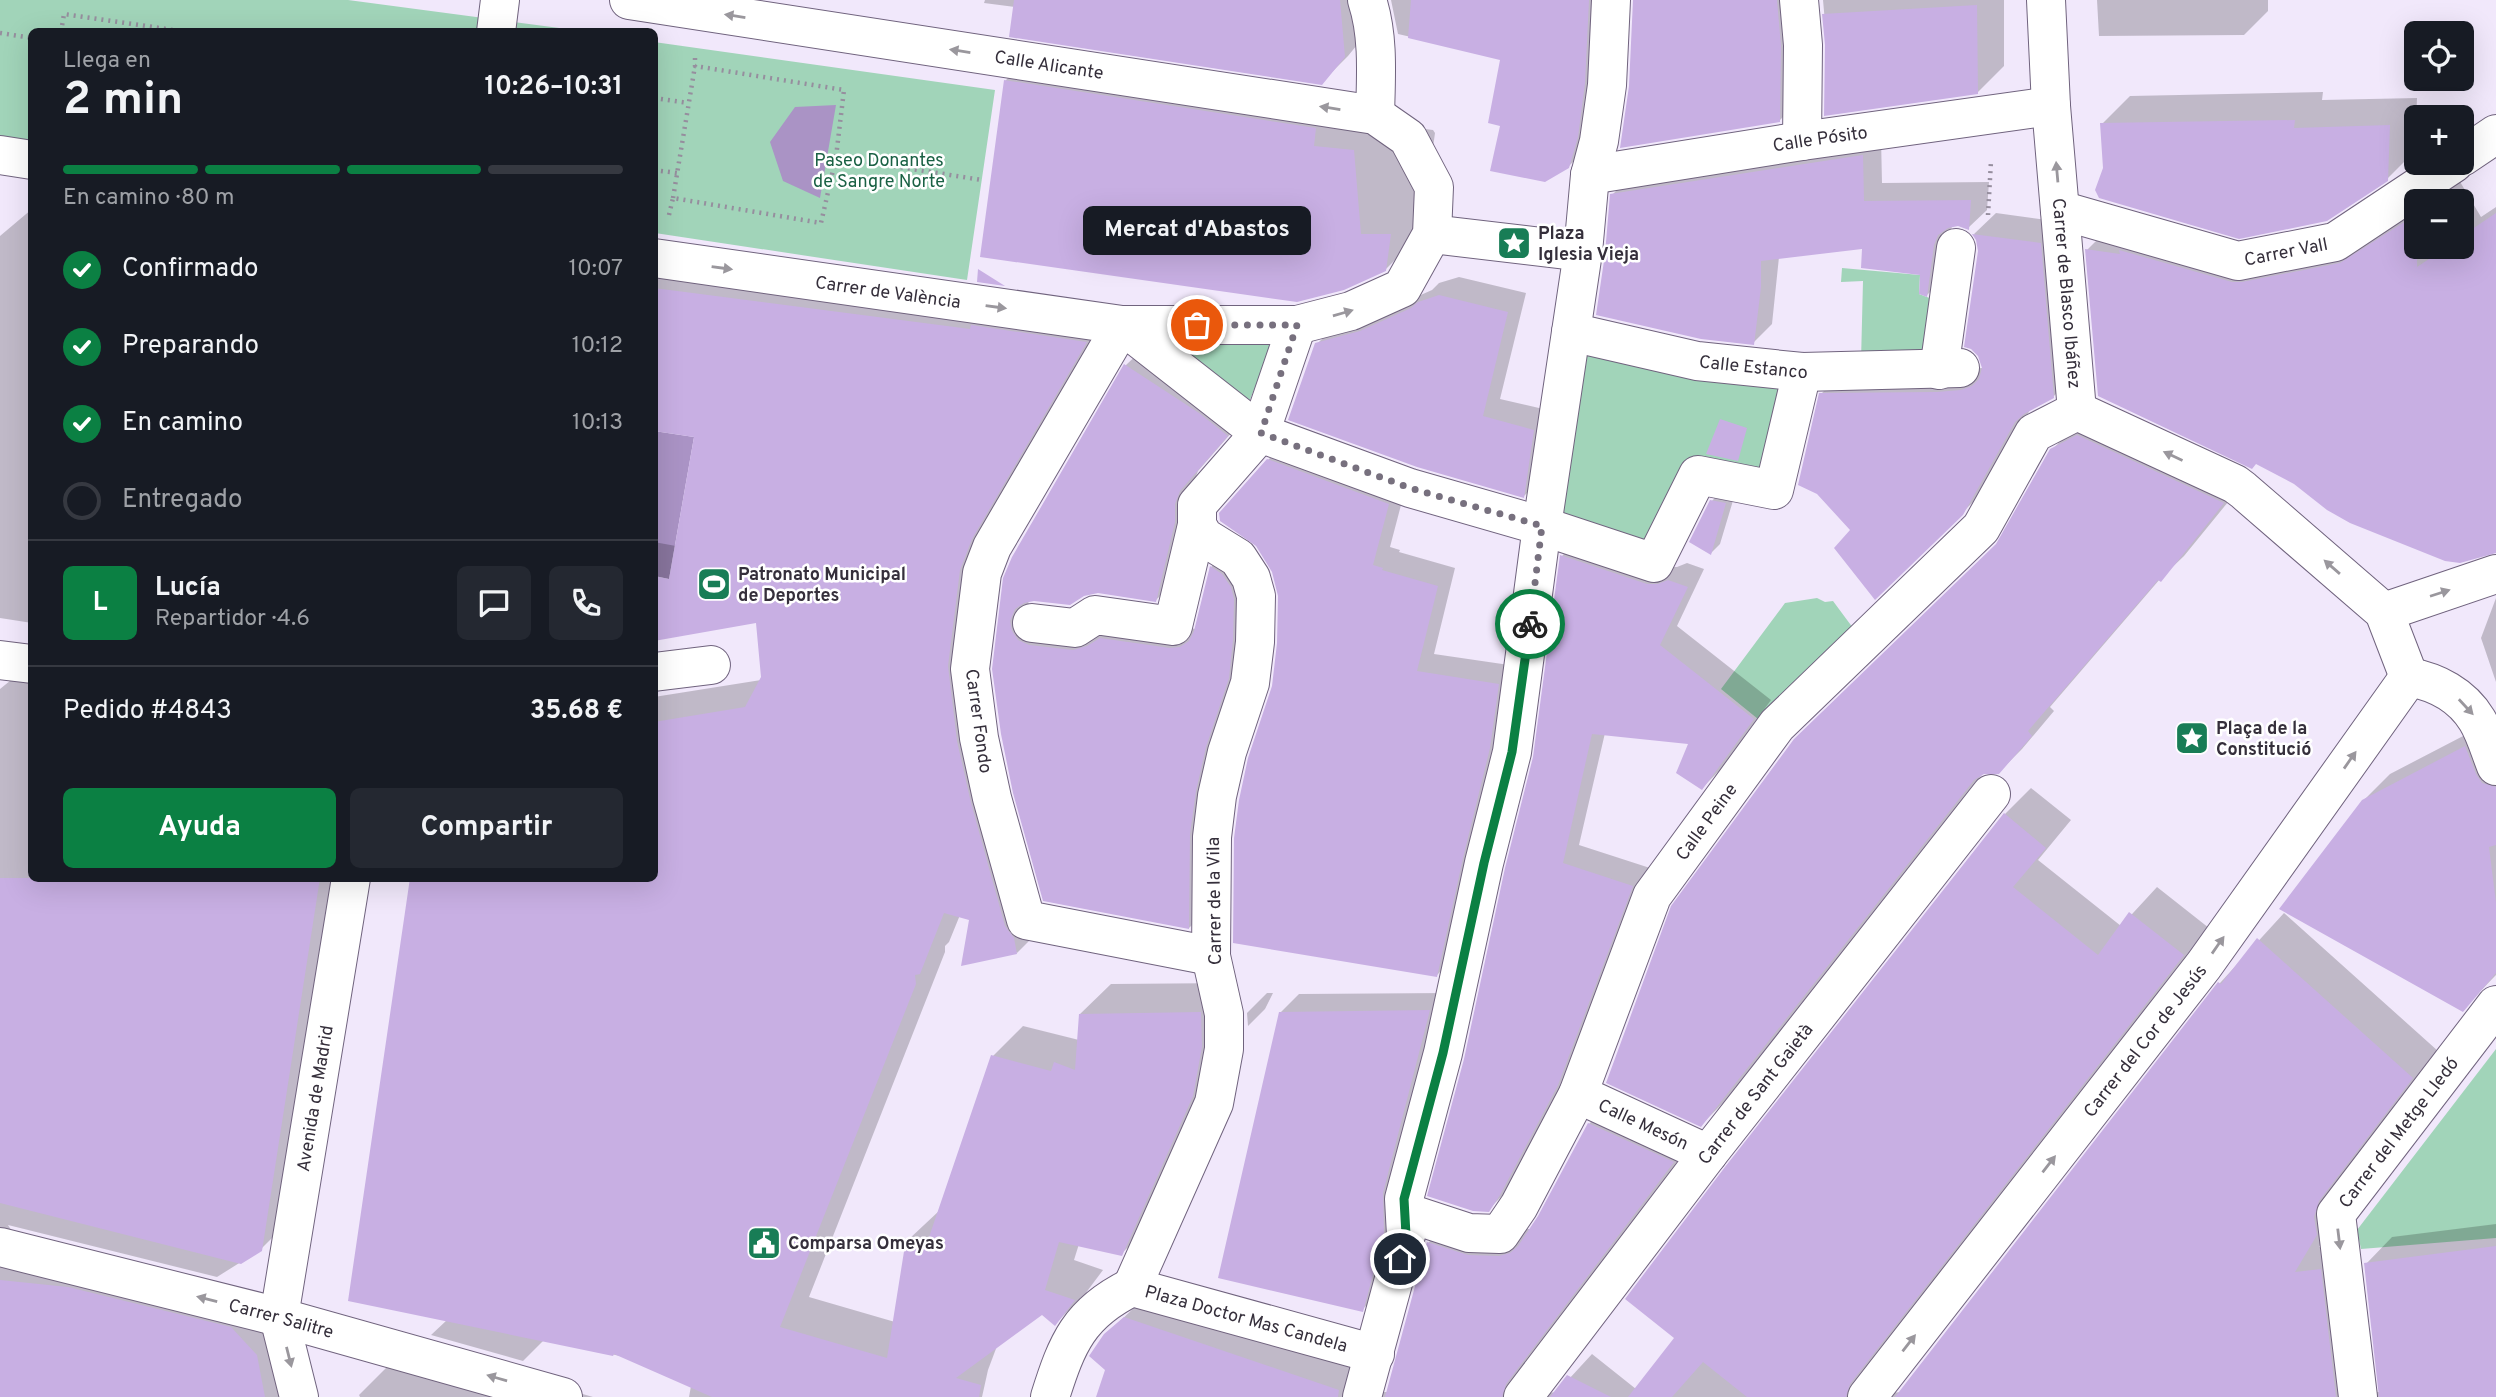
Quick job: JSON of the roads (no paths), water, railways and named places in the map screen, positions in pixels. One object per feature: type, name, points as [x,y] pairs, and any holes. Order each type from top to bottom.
[{"type":"street","points":[[496,28],[500,0]]},
{"type":"street","name":"Calle Alicante","points":[[629,0],[1375,115],[1408,138],[1434,187],[1432,234]]},
{"type":"street","points":[[1362,1397],[1406,1235],[1404,1199],[1443,1053],[1484,863],[1512,752],[1583,252],[1590,175],[1600,141],[1607,85],[1611,0]]},
{"type":"street","points":[[1799,0],[1803,45],[1802,141]]},
{"type":"street","name":"Carrer de Blasco Ibáñez","points":[[2046,0],[2077,411],[2235,484],[2384,612]]},
{"type":"street","points":[[1374,4],[1375,115]]},
{"type":"street","name":"Calle Pósito","points":[[1590,175],[1802,141],[2052,106]]},
{"type":"street","points":[[2474,149],[2496,134]]},
{"type":"street","points":[[0,155],[28,159]]},
{"type":"street","name":"Carrer Vall","points":[[2060,209],[2238,261],[2335,242],[2436,175]]},
{"type":"street","points":[[1432,234],[1583,252]]},
{"type":"street","name":"Carrer de València","points":[[658,259],[1122,325],[1297,325],[1351,311],[1402,288],[1432,234]]},
{"type":"street","name":"Calle Estanco","points":[[1571,332],[1697,361],[1802,372],[1949,369],[1956,248]]},
{"type":"street","name":"Carrer de València","points":[[1122,325],[1261,433],[1410,488],[1542,526],[1654,563],[1698,475],[1774,490],[1802,372]]},
{"type":"street","name":"Carrer Fondo","points":[[1122,325],[992,547],[982,573],[970,669],[979,738],[992,798],[1026,920],[1211,956]]},
{"type":"street","points":[[1032,623],[1075,628],[1095,615],[1173,626],[1197,525],[1198,505],[1261,433],[1297,325]]},
{"type":"street","name":"Calle Peine","points":[[1405,1212],[1469,1233],[1500,1234],[1519,1206],[1578,1094],[1652,896],[1777,725],[1981,528],[2034,433],[2077,411]]},
{"type":"street","name":"Carrer de la Vila","points":[[1132,1287],[1214,1104],[1224,1049],[1224,1014],[1211,956],[1210,871],[1215,810],[1227,752],[1250,683],[1255,642],[1256,596],[1251,578],[1238,558],[1204,537],[1197,525]]},
{"type":"street","points":[[2496,574],[2384,612],[2409,677],[2430,681],[2454,694],[2477,719],[2496,766]]},
{"type":"street","points":[[0,660],[28,664]]},
{"type":"street","points":[[658,672],[711,665]]},
{"type":"street","name":"Carrer del Cor de Jesús","points":[[1867,1397],[2204,965],[2409,677]]},
{"type":"street","name":"Carrer de Sant Gaietà","points":[[1522,1397],[1708,1154],[1992,793]]},
{"type":"street","name":"Avenida de Madrid","points":[[279,1317],[350,882]]},
{"type":"street","name":"Carrer del Metge Lledó","points":[[2358,1397],[2336,1214],[2496,1005]]},
{"type":"street","name":"Calle Mesón","points":[[1578,1094],[1708,1154]]},
{"type":"street","name":"Carrer Salitre","points":[[0,1247],[279,1317],[563,1397]]},
{"type":"street","name":"Plaza Doctor Mas Candela","points":[[1050,1397],[1066,1351],[1081,1325],[1097,1308],[1132,1287],[1375,1354]]},
{"type":"street","points":[[279,1317],[299,1397]]},
{"type":"place","name":"Plaza Iglesia Vieja","points":[[1514,243]]},
{"type":"place","name":"Mercat d'Abastos","points":[[1197,325]]},
{"type":"place","name":"Patronato Municipal de Deportes","points":[[714,584]]},
{"type":"place","name":"Plaça de la Constitució","points":[[2192,738]]},
{"type":"place","name":"Comparsa Omeyas","points":[[764,1243]]},
{"type":"park label","name":"Paseo Donantes de Sangre Norte","points":[[879,170]]}]
